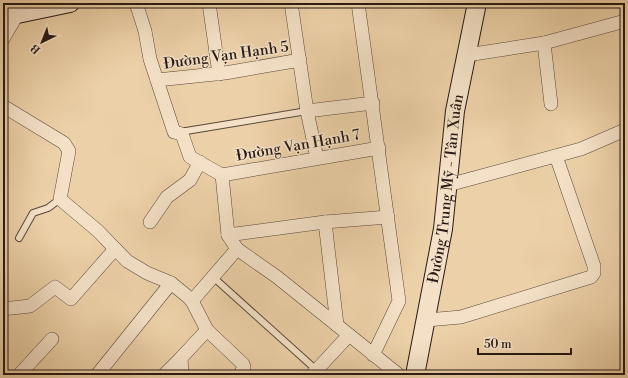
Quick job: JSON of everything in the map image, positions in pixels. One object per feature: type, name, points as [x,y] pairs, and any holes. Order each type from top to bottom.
[{"type":"street","points":[[3,39],[11,15],[43,6],[70,3]]},
{"type":"street","points":[[136,3],[157,80],[174,132],[180,132],[190,157],[222,175],[228,235],[237,249],[277,277],[398,375]]},
{"type":"street","points":[[210,3],[219,74]]},
{"type":"street","points":[[291,3],[307,111],[317,158]]},
{"type":"street","points":[[358,3],[399,301],[373,355]]},
{"type":"street","name":"Đường Trung Mỹ - Tân Xuân","points":[[415,375],[427,320],[443,229],[456,111],[477,3]]},
{"type":"street","points":[[467,55],[544,43],[625,21]]},
{"type":"street","points":[[544,43],[551,104]]},
{"type":"street","name":"Đường Vạn Hạnh 5","points":[[157,80],[219,74],[300,60]]},
{"type":"street","points":[[307,111],[373,104]]},
{"type":"street","points":[[3,106],[59,139],[67,147],[69,151],[60,199],[98,231],[122,257],[147,273],[171,283],[192,301],[208,330],[243,364],[244,367],[240,375]]},
{"type":"street","points":[[448,185],[581,149],[625,130]]},
{"type":"street","name":"Đường Vạn Hạnh 7","points":[[222,175],[379,148]]},
{"type":"street","points":[[427,320],[462,318],[591,277],[594,273],[594,266],[556,156]]},
{"type":"street","points":[[150,222],[167,197],[190,180],[200,162]]},
{"type":"street","points":[[228,235],[325,222],[388,217]]},
{"type":"street","points":[[325,222],[337,325]]},
{"type":"street","points":[[3,309],[30,306],[55,287],[71,299],[115,249]]},
{"type":"street","points":[[192,301],[237,249]]},
{"type":"street","points":[[97,375],[171,283]]},
{"type":"street","points":[[164,375],[208,330]]},
{"type":"street","points":[[317,373],[349,335]]},
{"type":"street","points":[[19,375],[52,339]]},
{"type":"street","points":[[180,358],[182,375]]},
{"type":"lane","points":[[180,132],[307,111]]},
{"type":"lane","points":[[19,238],[33,213],[48,208],[60,199]]},
{"type":"lane","points":[[213,277],[317,373]]}]
